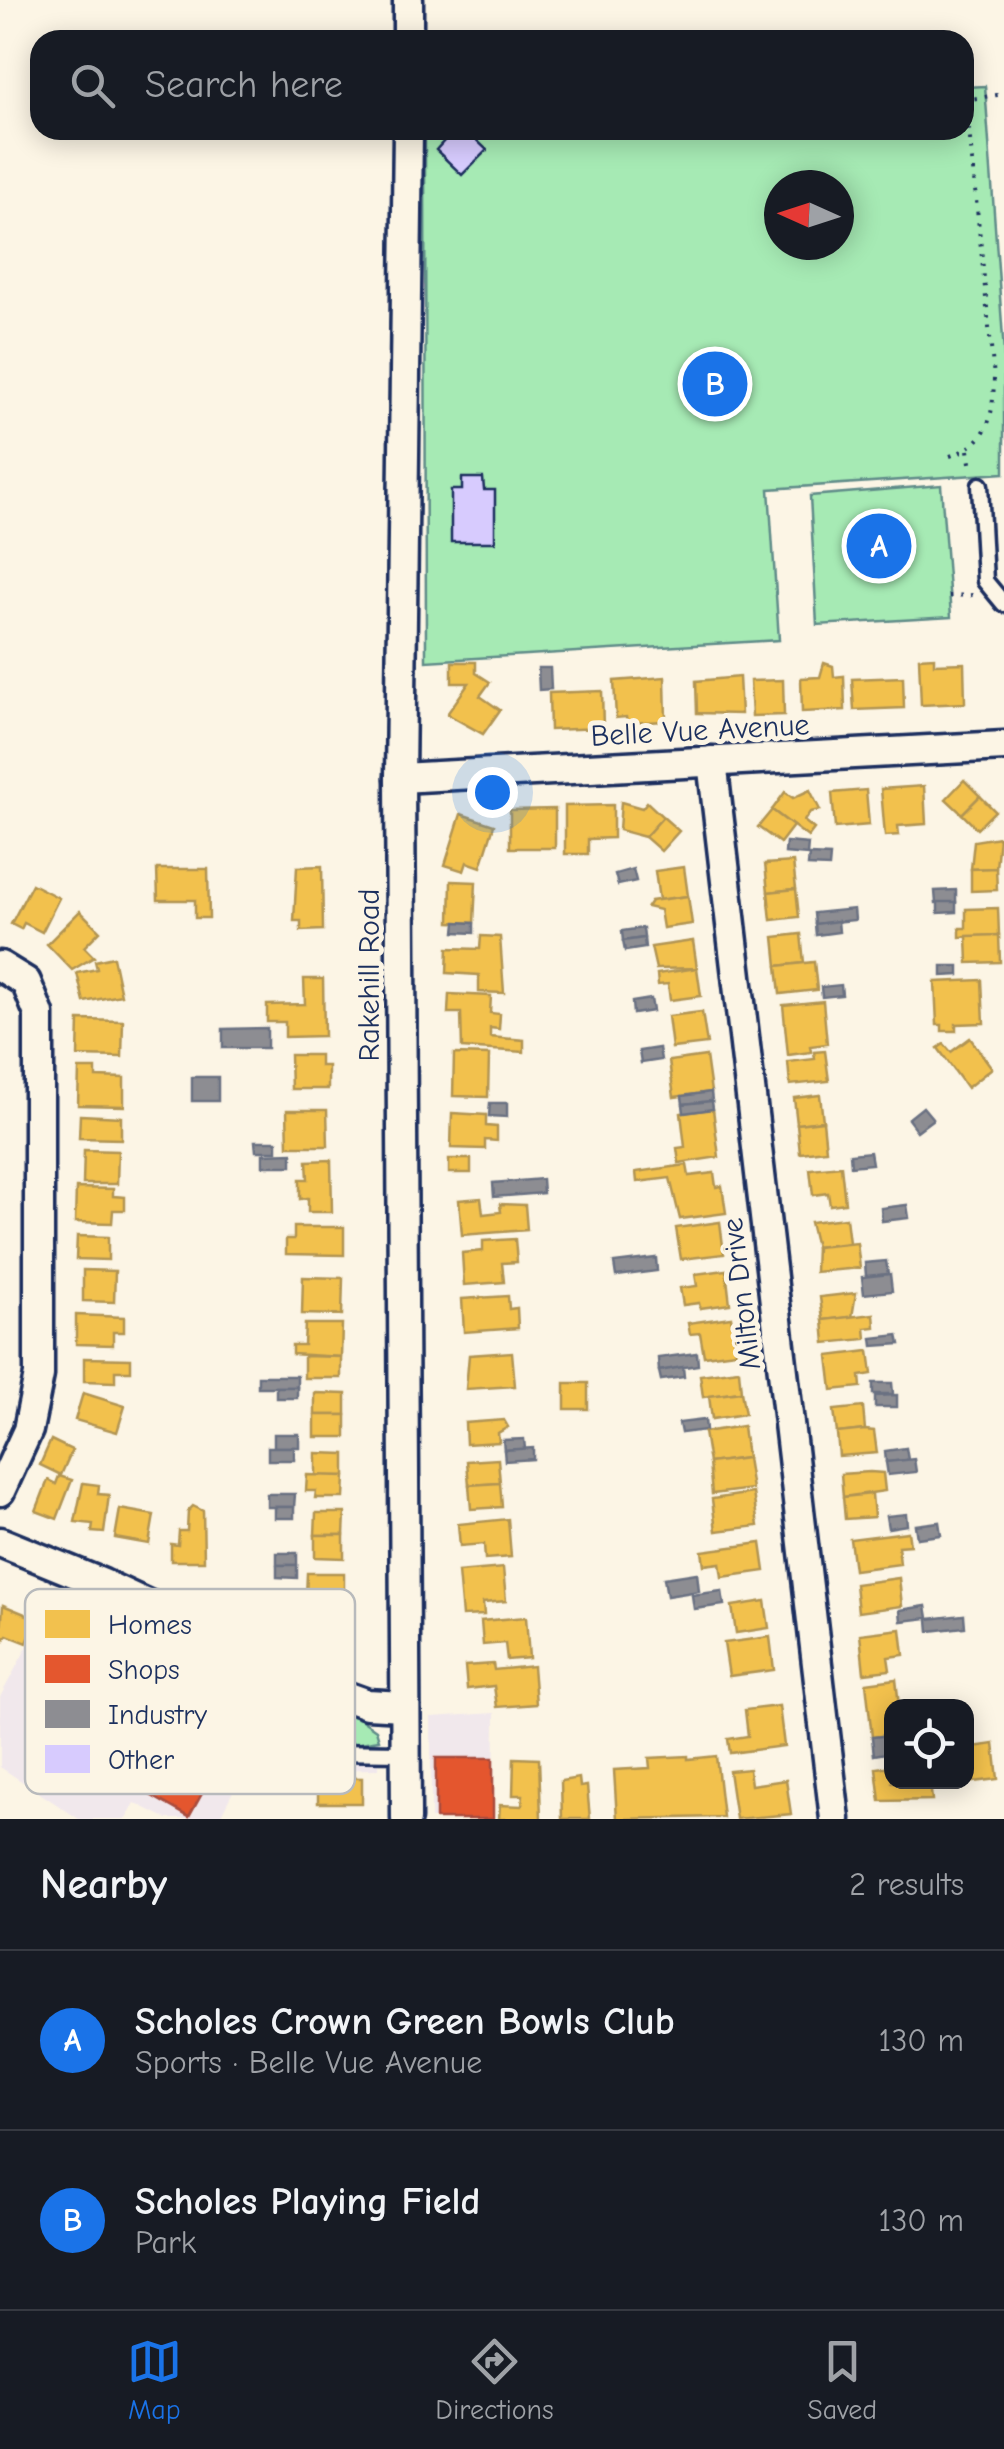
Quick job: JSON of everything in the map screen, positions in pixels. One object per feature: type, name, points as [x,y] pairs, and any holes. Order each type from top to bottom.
[{"type":"street","points":[[408,0],[408,30]]},
{"type":"street","name":"Rakehill Road","points":[[406,1819],[400,778],[408,140]]},
{"type":"street","name":"Belle Vue Avenue","points":[[400,778],[1004,746]]},
{"type":"street","name":"Milton Drive","points":[[712,761],[835,1819]]},
{"type":"street","points":[[0,966],[26,982],[39,1014],[40,1356],[28,1430],[0,1490]]},
{"type":"street","points":[[0,1542],[114,1589]]},
{"type":"street","points":[[355,1700],[403,1706]]},
{"type":"lane","points":[[980,485],[985,581],[1004,604]]},
{"type":"lane","points":[[355,1753],[404,1753]]},
{"type":"path","points":[[974,99],[1004,94]]},
{"type":"path","points":[[950,456],[980,442],[993,414],[994,377],[969,140]]},
{"type":"path","points":[[101,1589],[103,1584]]},
{"type":"shaded area","points":[[25,1651],[25,1783],[0,1767],[0,1697]]},
{"type":"shaded area","points":[[495,1713],[494,1819],[431,1819],[431,1717]]},
{"type":"shaded area","points":[[355,1716],[379,1734],[379,1769],[355,1769]]},
{"type":"shaded area","points":[[41,1794],[232,1794],[219,1819],[167,1819],[135,1803],[126,1819],[79,1819]]},
{"type":"green space","points":[[985,86],[1004,353],[1004,473],[769,489],[779,640],[426,661],[425,140],[974,140],[974,87]]},
{"type":"green space","points":[[941,485],[951,617],[817,625],[810,496]]},
{"type":"green space","points":[[355,1716],[376,1730],[379,1740],[355,1744]]},
{"type":"building: Homes","points":[[934,657],[934,664],[964,663],[965,703],[921,705],[919,658]]},
{"type":"building: Homes","points":[[452,662],[476,662],[476,673],[490,682],[480,696],[500,710],[483,734],[447,714],[469,683],[452,683]]},
{"type":"building: Homes","points":[[824,663],[833,666],[834,677],[844,676],[845,710],[802,712],[801,678],[820,677]]},
{"type":"building: Homes","points":[[665,677],[666,721],[627,723],[626,717],[616,718],[614,681]]},
{"type":"building: Homes","points":[[739,677],[741,714],[697,713],[696,681]]},
{"type":"building: Homes","points":[[903,677],[904,708],[854,710],[852,679]]},
{"type":"building: Homes","points":[[783,680],[784,715],[752,716],[750,681]]},
{"type":"building: Homes","points":[[602,691],[603,728],[550,730],[549,693]]},
{"type":"building: Homes","points":[[964,780],[980,796],[962,814],[946,799]]},
{"type":"building: Homes","points":[[924,786],[926,824],[898,826],[899,835],[885,836],[881,789]]},
{"type":"building: Homes","points":[[810,790],[820,810],[810,812],[804,821],[814,829],[808,837],[772,810],[785,792],[793,798]]},
{"type":"building: Homes","points":[[866,790],[869,825],[835,828],[832,793]]},
{"type":"building: Homes","points":[[980,796],[995,811],[977,829],[962,814]]},
{"type":"building: Homes","points":[[621,802],[642,808],[647,802],[663,817],[645,837],[619,830]]},
{"type":"building: Homes","points":[[613,805],[613,838],[588,839],[588,854],[565,854],[565,806]]},
{"type":"building: Homes","points":[[555,809],[555,848],[510,848],[510,810]]},
{"type":"building: Homes","points":[[772,810],[793,826],[780,843],[758,827]]},
{"type":"building: Homes","points":[[461,814],[494,825],[481,867],[467,862],[464,871],[445,865]]},
{"type":"building: Homes","points":[[663,817],[679,831],[661,851],[645,837]]},
{"type":"building: Homes","points":[[999,837],[996,868],[971,869],[974,841]]},
{"type":"building: Homes","points":[[793,862],[796,889],[768,892],[765,864]]},
{"type":"building: Homes","points":[[322,866],[323,930],[301,931],[301,921],[294,921],[297,867]]},
{"type":"building: Homes","points":[[684,867],[688,896],[659,900],[655,871]]},
{"type":"building: Homes","points":[[996,868],[997,890],[971,891],[971,869]]},
{"type":"building: Homes","points":[[157,869],[208,869],[209,918],[195,918],[195,900],[158,900]]},
{"type":"building: Homes","points":[[451,881],[476,882],[474,923],[450,922]]},
{"type":"building: Homes","points":[[32,884],[59,898],[42,932],[24,923],[21,929],[11,924]]},
{"type":"building: Homes","points":[[796,889],[799,917],[771,920],[768,892]]},
{"type":"building: Homes","points":[[688,896],[692,924],[663,928],[660,910],[647,907],[651,901]]},
{"type":"building: Homes","points":[[998,908],[999,935],[960,937],[960,928],[966,928],[966,909]]},
{"type":"building: Homes","points":[[80,911],[100,931],[84,947],[94,957],[72,970],[47,944]]},
{"type":"building: Homes","points":[[801,934],[804,963],[777,966],[774,937]]},
{"type":"building: Homes","points":[[999,935],[1000,962],[968,963],[967,936]]},
{"type":"building: Homes","points":[[481,936],[500,937],[504,993],[479,992],[479,975],[447,973],[448,948],[480,949]]},
{"type":"building: Homes","points":[[693,941],[697,968],[656,969],[651,947]]},
{"type":"building: Homes","points":[[113,957],[121,995],[84,1002],[77,973],[97,969],[95,961]]},
{"type":"building: Homes","points":[[814,962],[817,990],[780,994],[777,966]]},
{"type":"building: Homes","points":[[697,968],[701,996],[670,1000],[668,984],[658,985],[657,974]]},
{"type":"building: Homes","points":[[304,979],[323,979],[324,1036],[285,1037],[285,1022],[267,1022],[267,1005],[305,1004]]},
{"type":"building: Homes","points":[[982,980],[984,1023],[956,1024],[956,1031],[942,1031],[942,1025],[937,1025],[935,982]]},
{"type":"building: Homes","points":[[449,994],[491,996],[490,1013],[500,1014],[499,1029],[490,1028],[490,1037],[524,1040],[524,1052],[462,1048],[461,1013],[448,1013]]},
{"type":"building: Homes","points":[[823,1001],[827,1044],[810,1046],[811,1052],[788,1055],[783,1005]]},
{"type":"building: Homes","points":[[702,1012],[707,1044],[672,1048],[668,1016]]},
{"type":"building: Homes","points":[[79,1020],[123,1021],[122,1057],[78,1056]]},
{"type":"building: Homes","points":[[970,1038],[992,1068],[967,1088],[938,1048],[944,1044],[951,1052]]},
{"type":"building: Homes","points":[[825,1051],[829,1081],[790,1085],[788,1062],[815,1059],[814,1052]]},
{"type":"building: Homes","points":[[454,1054],[489,1055],[488,1097],[453,1096]]},
{"type":"building: Homes","points":[[290,1055],[320,1055],[320,1066],[328,1066],[328,1089],[291,1089]]},
{"type":"building: Homes","points":[[706,1056],[711,1092],[674,1097],[669,1061]]},
{"type":"building: Homes","points":[[79,1069],[96,1069],[96,1077],[124,1078],[124,1106],[78,1105]]},
{"type":"building: Homes","points":[[820,1095],[823,1121],[797,1124],[794,1098]]},
{"type":"building: Homes","points":[[713,1109],[719,1157],[679,1163],[677,1148],[685,1147],[681,1113]]},
{"type":"building: Homes","points":[[287,1110],[327,1110],[328,1146],[288,1146]]},
{"type":"building: Homes","points":[[452,1113],[486,1115],[486,1126],[497,1127],[497,1141],[485,1140],[485,1149],[451,1148]]},
{"type":"building: Homes","points":[[80,1115],[121,1117],[121,1139],[79,1138]]},
{"type":"building: Homes","points":[[823,1121],[826,1150],[800,1153],[797,1124]]},
{"type":"building: Homes","points":[[84,1150],[118,1151],[117,1184],[83,1184]]},
{"type":"building: Homes","points":[[449,1159],[471,1159],[471,1173],[449,1173]]},
{"type":"building: Homes","points":[[331,1160],[332,1212],[308,1212],[308,1198],[300,1199],[300,1179],[308,1179],[307,1161]]},
{"type":"building: Homes","points":[[687,1165],[689,1176],[714,1173],[716,1187],[722,1186],[726,1213],[680,1219],[670,1178],[637,1182],[636,1172]]},
{"type":"building: Homes","points":[[841,1166],[845,1203],[830,1205],[828,1193],[813,1195],[810,1169]]},
{"type":"building: Homes","points":[[76,1188],[113,1189],[113,1196],[125,1197],[125,1210],[113,1210],[112,1223],[75,1222]]},
{"type":"building: Homes","points":[[481,1198],[483,1214],[501,1212],[500,1204],[525,1205],[527,1230],[462,1235],[459,1200]]},
{"type":"building: Homes","points":[[846,1218],[849,1243],[816,1247],[810,1222]]},
{"type":"building: Homes","points":[[720,1222],[724,1254],[681,1259],[676,1228]]},
{"type":"building: Homes","points":[[294,1227],[344,1227],[344,1255],[286,1254],[286,1239],[294,1239]]},
{"type":"building: Homes","points":[[77,1236],[108,1237],[108,1260],[76,1259]]},
{"type":"building: Homes","points":[[515,1239],[517,1262],[502,1263],[504,1282],[464,1285],[462,1253],[483,1251],[483,1241]]},
{"type":"building: Homes","points":[[857,1243],[860,1268],[815,1272],[816,1247]]},
{"type":"building: Homes","points":[[83,1270],[115,1271],[114,1302],[83,1301]]},
{"type":"building: Homes","points":[[726,1270],[730,1304],[700,1308],[699,1303],[683,1305],[680,1288],[697,1286],[695,1274]]},
{"type":"building: Homes","points":[[303,1277],[343,1278],[342,1315],[302,1314]]},
{"type":"building: Homes","points":[[856,1293],[852,1317],[823,1320],[820,1297]]},
{"type":"building: Homes","points":[[508,1296],[509,1309],[517,1308],[518,1328],[464,1332],[462,1299]]},
{"type":"building: Homes","points":[[874,1314],[875,1327],[865,1328],[866,1339],[825,1343],[823,1320]]},
{"type":"building: Homes","points":[[76,1315],[124,1317],[124,1332],[113,1332],[113,1345],[76,1344]]},
{"type":"building: Homes","points":[[731,1317],[736,1352],[704,1356],[700,1333],[690,1334],[688,1323]]},
{"type":"building: Homes","points":[[305,1324],[342,1324],[341,1357],[292,1354],[292,1345],[304,1345]]},
{"type":"building: Homes","points":[[869,1351],[872,1374],[860,1376],[861,1387],[832,1390],[828,1356]]},
{"type":"building: Homes","points":[[512,1352],[515,1386],[466,1389],[469,1355]]},
{"type":"building: Homes","points":[[304,1356],[341,1357],[341,1378],[304,1378]]},
{"type":"building: Homes","points":[[84,1358],[131,1359],[131,1371],[115,1371],[115,1382],[84,1381]]},
{"type":"building: Homes","points":[[739,1370],[741,1392],[703,1397],[700,1375]]},
{"type":"building: Homes","points":[[565,1383],[588,1383],[588,1409],[565,1409]]},
{"type":"building: Homes","points":[[741,1392],[745,1414],[712,1419],[709,1396]]},
{"type":"building: Homes","points":[[83,1393],[125,1406],[117,1432],[75,1420]]},
{"type":"building: Homes","points":[[315,1393],[346,1394],[346,1415],[315,1415]]},
{"type":"building: Homes","points":[[863,1407],[865,1430],[837,1433],[834,1410]]},
{"type":"building: Homes","points":[[315,1415],[346,1415],[346,1437],[315,1437]]},
{"type":"building: Homes","points":[[504,1420],[508,1427],[498,1433],[499,1442],[466,1444],[465,1423]]},
{"type":"building: Homes","points":[[743,1426],[747,1458],[709,1463],[704,1432]]},
{"type":"building: Homes","points":[[874,1431],[877,1453],[839,1456],[837,1433]]},
{"type":"building: Homes","points":[[51,1440],[72,1450],[61,1475],[40,1465]]},
{"type":"building: Homes","points":[[316,1453],[345,1454],[345,1476],[316,1476]]},
{"type":"building: Homes","points":[[747,1458],[752,1489],[712,1494],[709,1463]]},
{"type":"building: Homes","points":[[498,1459],[500,1483],[469,1485],[467,1461]]},
{"type":"building: Homes","points":[[883,1473],[885,1491],[843,1497],[841,1474]]},
{"type":"building: Homes","points":[[307,1475],[345,1476],[344,1498],[315,1498],[316,1491],[306,1491]]},
{"type":"building: Homes","points":[[59,1476],[72,1480],[57,1519],[36,1511],[48,1480],[56,1484]]},
{"type":"building: Homes","points":[[83,1483],[99,1485],[98,1494],[109,1495],[104,1533],[92,1532],[93,1524],[75,1522]]},
{"type":"building: Homes","points":[[500,1483],[502,1507],[471,1509],[469,1485]]},
{"type":"building: Homes","points":[[753,1493],[758,1526],[716,1531],[712,1499]]},
{"type":"building: Homes","points":[[872,1494],[874,1517],[845,1519],[843,1497]]},
{"type":"building: Homes","points":[[193,1506],[203,1511],[204,1561],[171,1561],[171,1544],[178,1545],[179,1531],[187,1531],[188,1511]]},
{"type":"building: Homes","points":[[120,1509],[154,1515],[149,1544],[115,1538]]},
{"type":"building: Homes","points":[[316,1513],[345,1513],[344,1535],[315,1535]]},
{"type":"building: Homes","points":[[508,1519],[511,1557],[485,1559],[484,1544],[460,1546],[458,1524]]},
{"type":"building: Homes","points":[[908,1532],[910,1545],[898,1546],[900,1564],[854,1570],[850,1539]]},
{"type":"building: Homes","points":[[315,1535],[344,1535],[344,1558],[315,1557]]},
{"type":"building: Homes","points":[[761,1543],[765,1571],[722,1577],[720,1563],[704,1565],[702,1551]]},
{"type":"building: Homes","points":[[503,1568],[506,1601],[483,1603],[484,1615],[462,1616],[458,1572]]},
{"type":"building: Homes","points":[[307,1573],[344,1573],[344,1589],[306,1589]]},
{"type":"building: Homes","points":[[899,1578],[902,1606],[858,1612],[855,1584]]},
{"type":"building: Homes","points":[[765,1601],[769,1628],[736,1633],[732,1606]]},
{"type":"building: Homes","points":[[3,1605],[25,1614],[25,1642],[7,1635],[0,1646]]},
{"type":"building: Homes","points":[[526,1617],[529,1658],[507,1660],[505,1643],[483,1645],[481,1621]]},
{"type":"building: Homes","points":[[901,1629],[904,1655],[888,1657],[890,1670],[864,1673],[860,1634]]},
{"type":"building: Homes","points":[[770,1637],[774,1670],[729,1676],[724,1643]]},
{"type":"building: Homes","points":[[493,1664],[494,1670],[533,1666],[536,1704],[497,1707],[494,1686],[467,1689],[465,1666]]},
{"type":"building: Homes","points":[[896,1679],[898,1699],[884,1699],[884,1736],[872,1737],[866,1683]]},
{"type":"building: Homes","points":[[779,1706],[784,1746],[730,1753],[728,1739],[748,1736],[745,1710]]},
{"type":"building: Homes","points":[[994,1744],[998,1779],[974,1782],[974,1747]]},
{"type":"building: Homes","points":[[716,1756],[723,1817],[617,1819],[614,1770],[650,1768],[649,1758]]},
{"type":"building: Homes","points":[[514,1758],[539,1759],[541,1819],[499,1819],[500,1805],[522,1806],[523,1795],[513,1795]]},
{"type":"building: Homes","points":[[884,1767],[884,1789],[931,1789],[932,1800],[880,1801],[876,1768]]},
{"type":"building: Homes","points":[[749,1769],[751,1785],[786,1780],[791,1814],[736,1819],[729,1771]]},
{"type":"building: Homes","points":[[355,1778],[362,1778],[362,1803],[318,1803],[318,1794],[355,1794]]},
{"type":"building: Homes","points":[[579,1778],[580,1787],[587,1786],[590,1819],[562,1819],[561,1781]]},
{"type":"building: Shops","points":[[436,1758],[493,1758],[493,1819],[436,1819]]},
{"type":"building: Shops","points":[[149,1794],[202,1794],[189,1817]]},
{"type":"building: Industry","points":[[538,668],[550,668],[551,689],[539,690]]},
{"type":"building: Industry","points":[[786,842],[808,844],[807,855],[785,853]]},
{"type":"building: Industry","points":[[809,855],[830,856],[829,867],[808,866]]},
{"type":"building: Industry","points":[[633,869],[636,881],[618,885],[615,874]]},
{"type":"building: Industry","points":[[956,890],[956,902],[936,903],[935,891]]},
{"type":"building: Industry","points":[[938,902],[956,902],[956,912],[938,913]]},
{"type":"building: Industry","points":[[854,909],[855,920],[815,924],[814,913]]},
{"type":"building: Industry","points":[[838,921],[839,932],[816,935],[815,924]]},
{"type":"building: Industry","points":[[456,922],[474,923],[474,933],[455,932]]},
{"type":"building: Industry","points":[[643,928],[644,938],[623,941],[622,931]]},
{"type":"building: Industry","points":[[644,938],[645,948],[625,951],[623,941]]},
{"type":"building: Industry","points":[[942,966],[959,966],[959,975],[942,976]]},
{"type":"building: Industry","points":[[841,985],[842,995],[822,997],[821,987]]},
{"type":"building: Industry","points":[[651,999],[653,1011],[633,1014],[632,1002]]},
{"type":"building: Industry","points":[[267,1028],[267,1048],[223,1048],[223,1029]]},
{"type":"building: Industry","points":[[659,1048],[661,1060],[641,1063],[639,1051]]},
{"type":"building: Industry","points":[[192,1077],[218,1077],[218,1101],[192,1101]]},
{"type":"building: Industry","points":[[711,1092],[712,1101],[683,1104],[682,1096]]},
{"type":"building: Industry","points":[[712,1101],[713,1109],[684,1113],[683,1104]]},
{"type":"building: Industry","points":[[490,1103],[507,1103],[507,1117],[489,1116]]},
{"type":"building: Industry","points":[[923,1107],[933,1119],[917,1131],[908,1119]]},
{"type":"building: Industry","points":[[255,1141],[277,1141],[277,1151],[256,1151]]},
{"type":"building: Industry","points":[[870,1152],[872,1164],[851,1166],[850,1154]]},
{"type":"building: Industry","points":[[292,1153],[292,1166],[263,1166],[263,1154]]},
{"type":"building: Industry","points":[[542,1179],[543,1193],[494,1197],[493,1183]]},
{"type":"building: Industry","points":[[907,1205],[909,1218],[882,1221],[881,1208]]},
{"type":"building: Industry","points":[[656,1258],[657,1271],[616,1276],[614,1263]]},
{"type":"building: Industry","points":[[886,1261],[888,1274],[866,1276],[865,1263]]},
{"type":"building: Industry","points":[[890,1274],[892,1291],[864,1294],[862,1277]]},
{"type":"building: Industry","points":[[898,1335],[900,1344],[873,1346],[872,1338]]},
{"type":"building: Industry","points":[[697,1353],[698,1365],[659,1371],[658,1358]]},
{"type":"building: Industry","points":[[683,1367],[684,1377],[661,1380],[659,1371]]},
{"type":"building: Industry","points":[[258,1376],[297,1376],[297,1387],[258,1387]]},
{"type":"building: Industry","points":[[873,1383],[892,1383],[893,1394],[873,1394]]},
{"type":"building: Industry","points":[[276,1387],[297,1387],[297,1398],[276,1398]]},
{"type":"building: Industry","points":[[897,1395],[897,1407],[875,1407],[875,1396]]},
{"type":"building: Industry","points":[[705,1420],[706,1430],[681,1433],[679,1423]]},
{"type":"building: Industry","points":[[274,1434],[299,1434],[299,1447],[274,1447]]},
{"type":"building: Industry","points":[[524,1439],[525,1449],[504,1450],[503,1440]]},
{"type":"building: Industry","points":[[268,1447],[294,1447],[294,1460],[268,1460]]},
{"type":"building: Industry","points":[[533,1448],[533,1459],[505,1461],[504,1450]]},
{"type":"building: Industry","points":[[906,1448],[908,1460],[886,1462],[885,1451]]},
{"type":"building: Industry","points":[[914,1459],[916,1472],[888,1475],[886,1462]]},
{"type":"building: Industry","points":[[267,1494],[295,1494],[294,1507],[267,1507]]},
{"type":"building: Industry","points":[[275,1507],[294,1507],[294,1518],[275,1518]]},
{"type":"building: Industry","points":[[906,1514],[907,1525],[888,1528],[886,1516]]},
{"type":"building: Industry","points":[[939,1522],[941,1535],[917,1538],[915,1525]]},
{"type":"building: Industry","points":[[277,1553],[297,1553],[297,1565],[277,1565]]},
{"type":"building: Industry","points":[[277,1565],[297,1565],[297,1578],[277,1577]]},
{"type":"building: Industry","points":[[697,1573],[699,1591],[667,1596],[664,1578]]},
{"type":"building: Industry","points":[[722,1591],[724,1605],[694,1609],[692,1595]]},
{"type":"building: Industry","points":[[926,1606],[928,1618],[901,1621],[900,1610]]},
{"type":"building: Industry","points":[[964,1615],[965,1627],[929,1631],[928,1619]]},
{"type":"building: Industry","points":[[884,1736],[884,1753],[874,1755],[872,1737]]},
{"type":"building: Other","points":[[445,140],[476,140],[487,150],[462,175],[436,150]]},
{"type":"building: Other","points":[[462,478],[483,478],[484,490],[495,490],[495,542],[451,542],[451,490],[462,490]]},
{"type":"place","name":"Scholes Playing Field","points":[[715,384]]},
{"type":"place","name":"Scholes Crown Green Bowls Club","points":[[879,546]]}]
